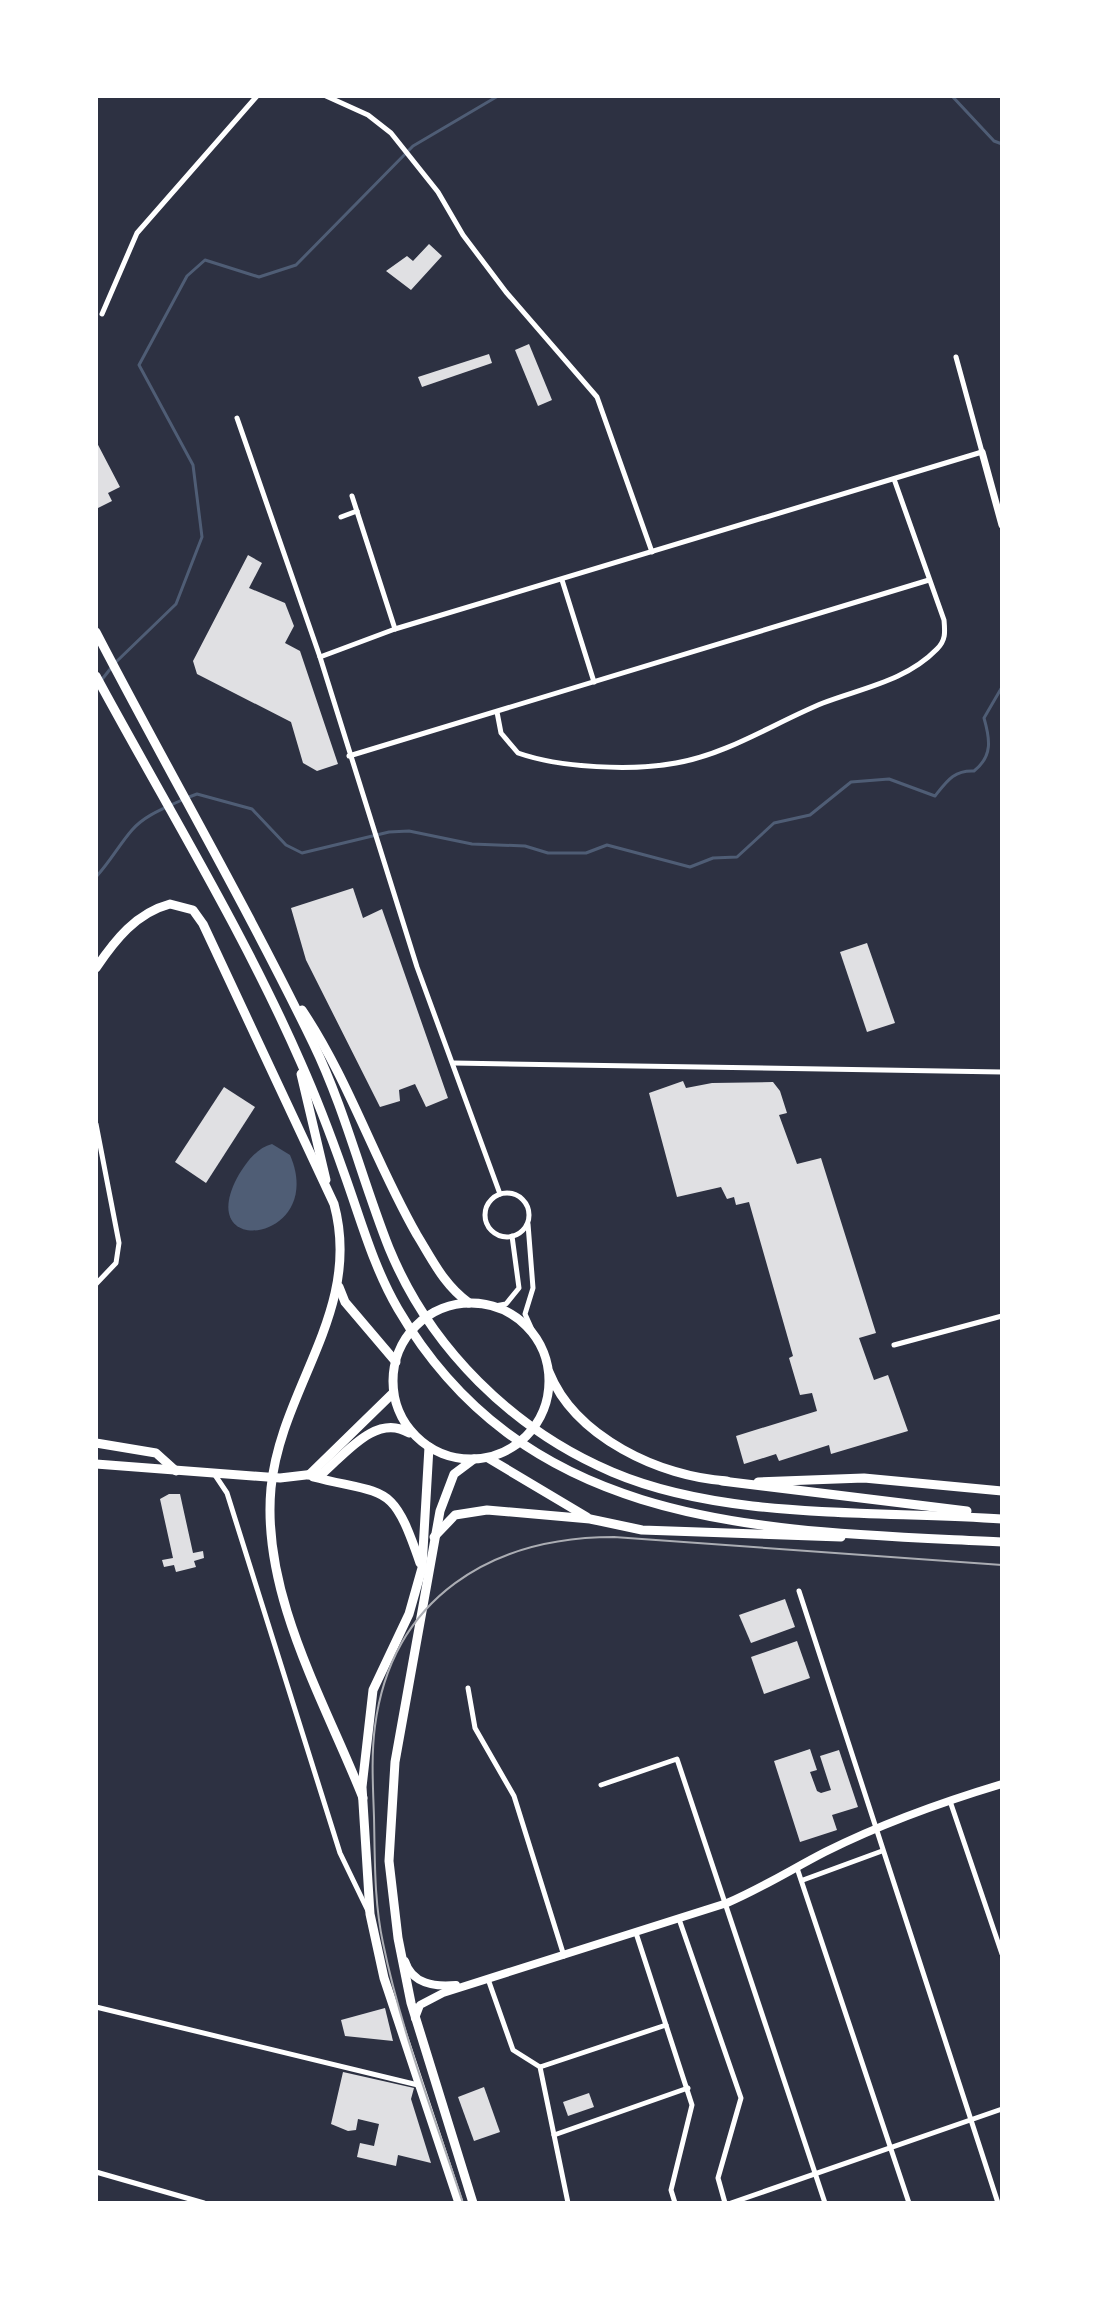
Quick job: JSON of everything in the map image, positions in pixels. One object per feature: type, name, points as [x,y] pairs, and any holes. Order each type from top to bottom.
[{"type":"main road","points":[[96,632],[278,974],[331,1083],[390,1250],[423,1312],[479,1382],[538,1431],[615,1473],[699,1498],[752,1505],[1002,1519]]},
{"type":"main road","points":[[96,676],[296,1051],[330,1134],[368,1246],[408,1325],[462,1391],[508,1433],[580,1478],[662,1508],[692,1515],[868,1535],[1002,1542]]},
{"type":"main road","points":[[96,968],[127,928],[148,914],[170,904],[193,910],[203,924],[326,1180]]},
{"type":"main road","points":[[278,974],[320,1037],[396,1199],[449,1289],[469,1303]]},
{"type":"main road","points":[[296,1051],[326,1180],[343,1236],[339,1287],[275,1462],[269,1523],[273,1563],[288,1614],[363,1798]]},
{"type":"main road","points":[[339,1287],[345,1302],[396,1362]]},
{"type":"main road","points":[[417,1438],[399,1412],[393,1393],[396,1362],[409,1333],[436,1311],[469,1303],[495,1306],[517,1317],[534,1334],[544,1352],[549,1372],[567,1405],[610,1441],[676,1472],[722,1481],[972,1511],[984,1518]]},
{"type":"main road","points":[[310,1477],[323,1473],[378,1429],[399,1427],[429,1447],[458,1458],[488,1458],[521,1441],[534,1427],[544,1410],[549,1372]]},
{"type":"main road","points":[[310,1477],[393,1393]]},
{"type":"main road","points":[[96,1443],[156,1453],[176,1471]]},
{"type":"main road","points":[[429,1447],[426,1568],[391,1803],[389,1861],[398,1938],[415,2019],[473,2203]]},
{"type":"main road","points":[[488,1458],[590,1519]]},
{"type":"main road","points":[[459,2203],[384,1978],[370,1914],[362,1769],[373,1690],[409,1614],[426,1568],[450,1482],[461,1467],[474,1459]]},
{"type":"main road","points":[[96,1464],[310,1477],[380,1491],[408,1526],[426,1568]]},
{"type":"main road","points":[[722,1481],[864,1478],[1002,1491]]},
{"type":"main road","points":[[434,1537],[455,1515],[487,1510],[590,1519],[642,1530],[820,1538],[868,1535]]},
{"type":"main road","points":[[415,2019],[424,2001],[727,1903],[877,1830],[949,1800],[1002,1784]]},
{"type":"main road","points":[[398,1938],[406,1966],[420,1981],[438,1986],[477,1982]]},
{"type":"street","points":[[102,314],[137,233],[257,96]]},
{"type":"street","points":[[326,96],[368,115],[391,133],[506,292],[601,404],[652,552]]},
{"type":"street","points":[[956,357],[1002,525]]},
{"type":"street","points":[[237,418],[320,657],[417,967],[500,1194]]},
{"type":"street","points":[[320,657],[395,629],[982,452]]},
{"type":"street","points":[[497,712],[501,733],[510,747],[530,757],[624,767],[676,763],[706,756],[824,703],[890,682],[937,649],[945,637],[944,620],[894,479]]},
{"type":"street","points":[[352,496],[395,629]]},
{"type":"street","points":[[341,517],[357,511]]},
{"type":"street","points":[[562,580],[594,682]]},
{"type":"street","points":[[349,756],[929,580]]},
{"type":"street","points":[[454,1063],[1002,1072]]},
{"type":"street","points":[[96,1124],[119,1243],[116,1263],[96,1284]]},
{"type":"street","points":[[512,1236],[493,1232],[486,1221],[489,1202],[500,1194],[512,1193],[522,1198],[528,1207],[533,1272],[525,1314],[534,1334]]},
{"type":"street","points":[[512,1236],[528,1223]]},
{"type":"street","points":[[495,1306],[506,1304],[519,1288],[512,1236]]},
{"type":"street","points":[[894,1345],[1002,1316]]},
{"type":"street","points":[[211,1473],[227,1493],[340,1853],[370,1914]]},
{"type":"street","points":[[799,1591],[998,2203]]},
{"type":"street","points":[[468,1688],[475,1728],[514,1796],[565,1957]]},
{"type":"street","points":[[601,1785],[677,1759],[825,2203]]},
{"type":"street","points":[[949,1800],[1002,1954]]},
{"type":"street","points":[[803,1880],[882,1851]]},
{"type":"street","points":[[797,1868],[909,2203]]},
{"type":"street","points":[[679,1919],[741,2098],[718,2178],[728,2203],[1002,2109]]},
{"type":"street","points":[[636,1933],[692,2105],[671,2190],[675,2203]]},
{"type":"street","points":[[488,1978],[513,2050],[540,2067],[568,2203]]},
{"type":"street","points":[[96,2007],[421,2086]]},
{"type":"street","points":[[540,2067],[666,2025]]},
{"type":"street","points":[[554,2135],[688,2088]]},
{"type":"street","points":[[96,2172],[204,2203]]},
{"type":"water","points":[[272,1144],[290,1155],[297,1184],[291,1206],[278,1222],[261,1230],[245,1229],[232,1221],[228,1204],[244,1167],[256,1153]]},
{"type":"building","points":[[429,244],[442,256],[411,290],[386,271],[407,256],[413,261]]},
{"type":"building","points":[[529,344],[552,400],[538,406],[515,350]]},
{"type":"building","points":[[489,354],[492,363],[422,387],[418,377]]},
{"type":"building","points":[[96,441],[120,487],[108,493],[112,501],[96,509]]},
{"type":"building","points":[[248,555],[262,563],[249,588],[285,603],[294,626],[285,643],[300,651],[338,764],[317,771],[303,763],[291,722],[197,674],[193,661]]},
{"type":"building","points":[[353,888],[363,918],[382,909],[448,1098],[426,1107],[415,1084],[399,1090],[400,1101],[380,1107],[306,960],[291,908]]},
{"type":"building","points":[[867,943],[895,1023],[867,1032],[840,952]]},
{"type":"building","points":[[683,1081],[686,1088],[712,1083],[773,1082],[780,1091],[787,1113],[779,1115],[797,1164],[821,1158],[876,1333],[859,1338],[874,1380],[888,1375],[908,1431],[831,1454],[829,1445],[779,1461],[776,1454],[744,1464],[736,1436],[817,1411],[812,1393],[800,1395],[789,1358],[793,1356],[749,1202],[736,1205],[734,1197],[727,1199],[721,1187],[677,1197],[649,1093]]},
{"type":"building","points":[[224,1087],[255,1107],[206,1183],[175,1162]]},
{"type":"building","points":[[169,1494],[180,1494],[193,1553],[203,1551],[204,1558],[194,1561],[196,1567],[176,1572],[174,1565],[164,1567],[162,1560],[173,1558],[160,1499]]},
{"type":"building","points":[[785,1599],[795,1627],[751,1643],[739,1615]]},
{"type":"building","points":[[797,1641],[810,1678],[764,1694],[751,1657]]},
{"type":"building","points":[[810,1749],[817,1770],[810,1772],[817,1791],[821,1793],[831,1790],[820,1756],[839,1750],[858,1807],[832,1815],[837,1830],[800,1842],[774,1761]]},
{"type":"building","points":[[385,2008],[393,2041],[345,2036],[341,2020]]},
{"type":"building","points":[[343,2072],[414,2088],[411,2099],[431,2163],[398,2155],[396,2166],[357,2157],[360,2143],[374,2146],[379,2124],[358,2119],[356,2130],[348,2131],[331,2124]]},
{"type":"building","points":[[484,2087],[500,2132],[474,2141],[458,2097]]},
{"type":"building","points":[[589,2093],[594,2107],[568,2116],[563,2102]]},
{"type":"waterway","points":[[116,662],[176,604],[202,537],[193,465],[139,365],[187,276],[205,260],[259,277],[296,265],[413,146],[498,96]]},
{"type":"waterway","points":[[952,96],[994,141],[1002,144]]},
{"type":"waterway","points":[[96,687],[111,668]]},
{"type":"waterway","points":[[189,797],[197,794],[252,809],[286,845],[302,853],[389,832],[409,831],[472,844],[525,846],[548,853],[586,853],[607,845],[690,867],[713,858],[737,857],[774,823],[810,815],[851,782],[889,779],[935,796],[952,778],[961,772],[974,771],[984,759],[988,740],[984,718],[1002,687]]},
{"type":"waterway","points":[[96,877],[137,825],[182,800]]},
{"type":"tram line","points":[[463,2203],[399,2009],[383,1943],[376,1896],[375,1726],[385,1681],[402,1642],[426,1610],[455,1583],[489,1563],[528,1548],[569,1540],[614,1537],[1002,1565]]}]
